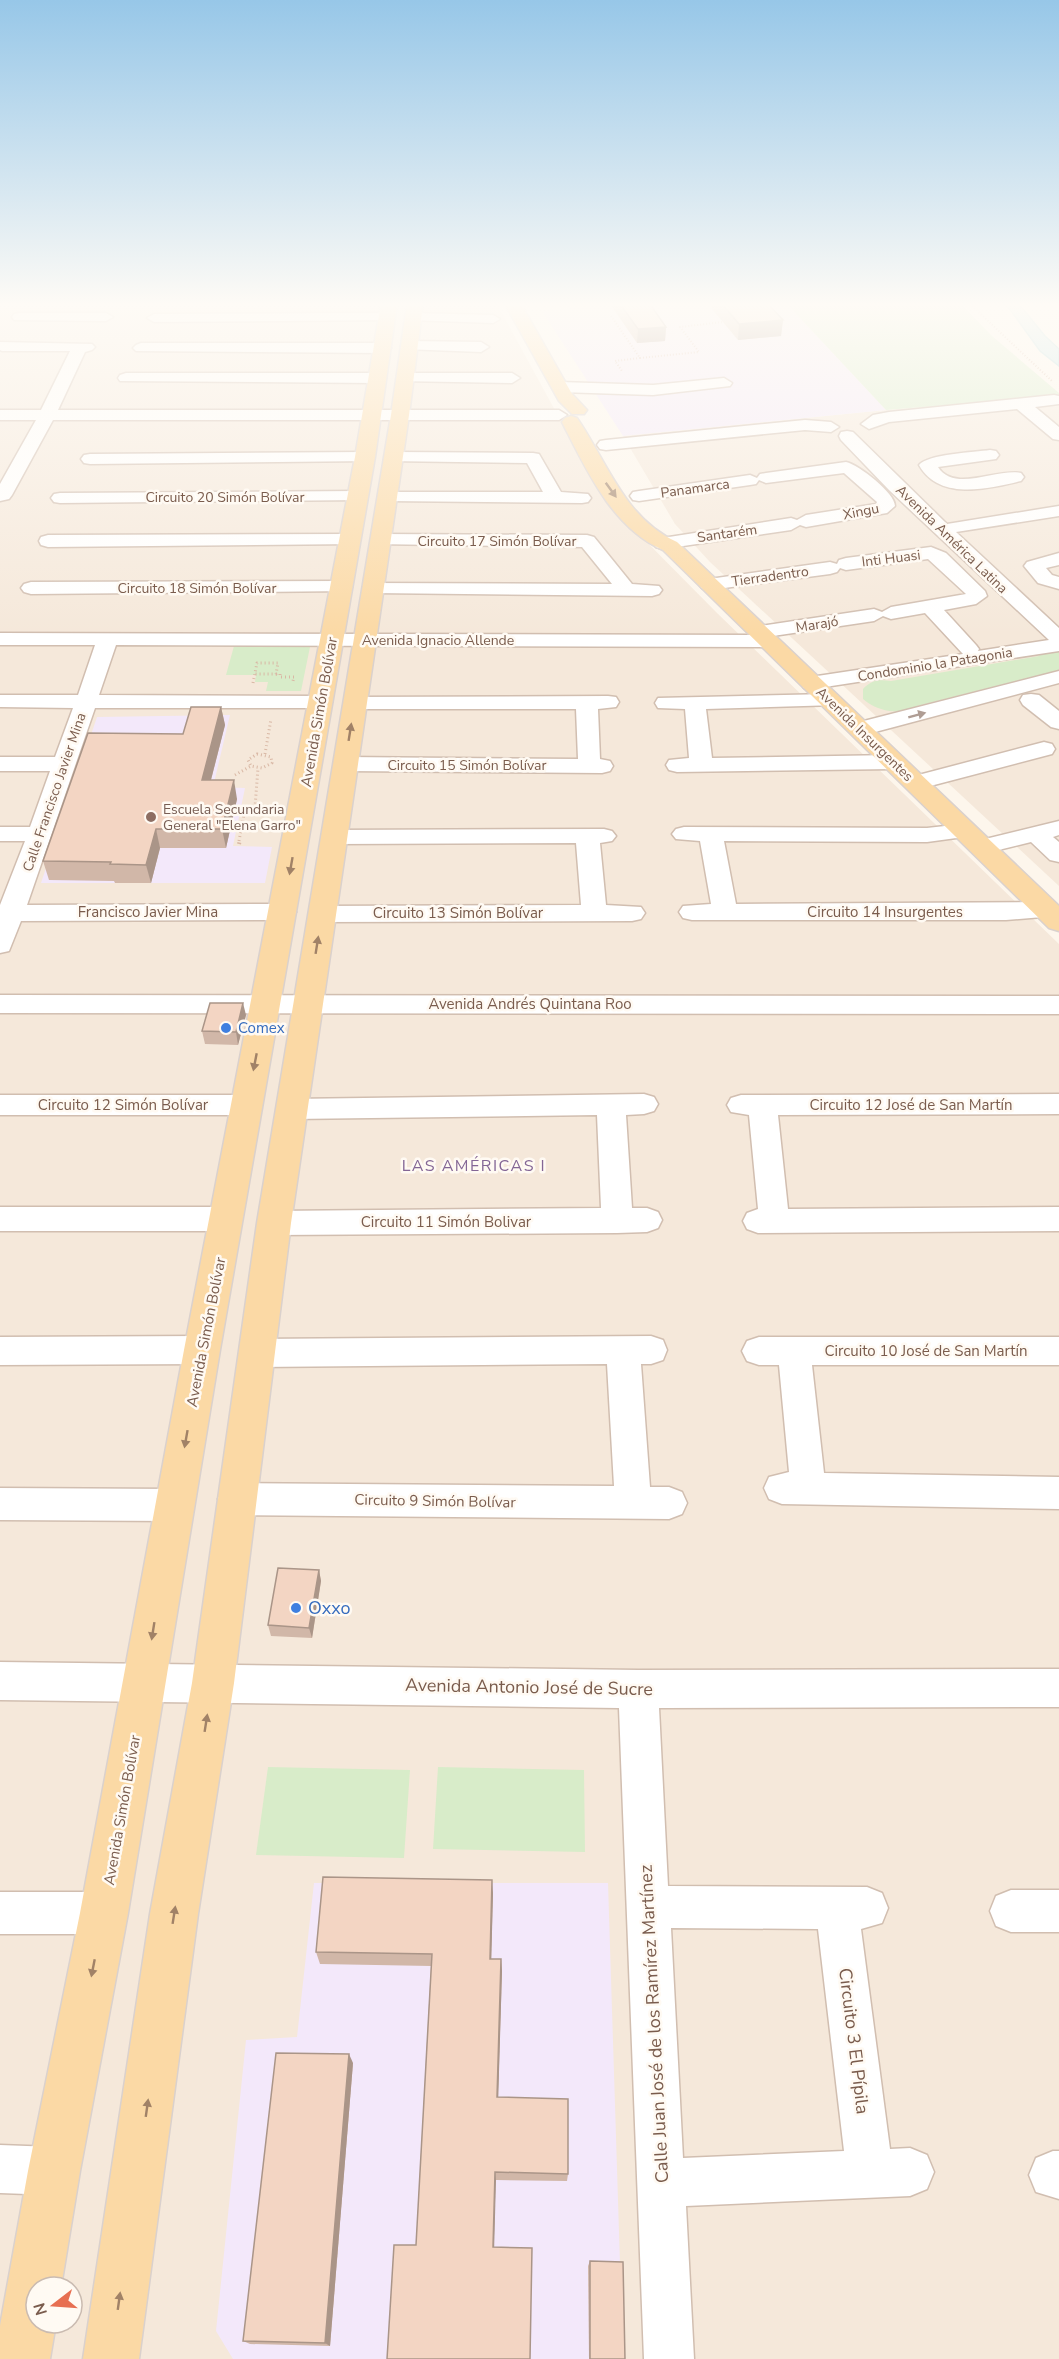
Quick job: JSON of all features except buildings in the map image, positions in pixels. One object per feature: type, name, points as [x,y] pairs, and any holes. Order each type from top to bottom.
[{"type":"main road","name":"Avenida Insurgentes","points":[[573,414],[598,471],[630,516],[649,535],[667,544],[710,584],[1052,916]]},
{"type":"main road","name":"Avenida Insurgentes","points":[[576,414],[606,445],[617,462]]},
{"type":"main road","name":"Avenida Simón Bolívar","points":[[22,2359],[54,2171],[104,1913],[174,1505],[267,1004],[372,415]]},
{"type":"main road","points":[[111,2359],[174,1914],[213,1683],[274,1223],[400,415]]},
{"type":"main road","name":"Avenida Insurgentes","points":[[628,479],[667,544]]},
{"type":"main road","points":[[304,797],[340,798]]},
{"type":"street","points":[[0,415],[422,414]]},
{"type":"street","points":[[606,445],[805,425],[852,426],[889,417],[919,414]]},
{"type":"street","points":[[1033,414],[1059,435]]},
{"type":"street","points":[[0,496],[3,495],[47,415]]},
{"type":"street","name":"Avenida América Latina","points":[[852,426],[900,483],[983,569],[1059,639]]},
{"type":"street","points":[[969,437],[990,455],[1019,481],[963,485],[942,481],[929,469],[928,465],[990,455]]},
{"type":"street","points":[[779,448],[802,472]]},
{"type":"street","points":[[90,459],[365,457]]},
{"type":"street","points":[[393,457],[533,458],[555,498]]},
{"type":"street","points":[[91,498],[110,459]]},
{"type":"street","name":"Xingu","points":[[758,479],[846,467],[854,470],[886,501],[885,506],[881,509],[798,522]]},
{"type":"street","points":[[873,489],[936,475]]},
{"type":"street","name":"Panamarca","points":[[639,496],[758,479]]},
{"type":"street","name":"Avenida América Latina","points":[[900,483],[954,527],[1059,624]]},
{"type":"street","name":"Circuito 20 Simón Bolívar","points":[[60,498],[358,496]]},
{"type":"street","points":[[387,496],[582,498]]},
{"type":"street","points":[[954,527],[1059,511]]},
{"type":"street","name":"Santarém","points":[[667,544],[798,522]]},
{"type":"street","points":[[48,541],[69,555],[350,540]]},
{"type":"street","name":"Circuito 17 Simón Bolívar","points":[[381,540],[587,541],[627,590]]},
{"type":"street","name":"Inti Huasi","points":[[838,566],[931,553],[939,557],[975,591],[977,596],[969,600],[882,614]]},
{"type":"street","points":[[52,589],[69,555]]},
{"type":"street","points":[[1059,559],[1034,566],[1045,579],[1059,583]]},
{"type":"street","name":"Tierradentro","points":[[710,584],[838,566]]},
{"type":"street","points":[[956,573],[983,569]]},
{"type":"street","points":[[1010,579],[1040,574]]},
{"type":"street","name":"Circuito 18 Simón Bolívar","points":[[31,588],[342,587]]},
{"type":"street","points":[[373,587],[652,590]]},
{"type":"street","points":[[929,606],[969,649]]},
{"type":"street","name":"Marajó","points":[[764,637],[882,614]]},
{"type":"street","name":"Avenida Ignacio Allende","points":[[0,639],[365,640],[764,637]]},
{"type":"street","name":"Calle Francisco Javier Mina","points":[[0,945],[6,913],[40,834],[108,639]]},
{"type":"street","name":"Condominio la Patagonia","points":[[812,683],[1059,645]]},
{"type":"street","points":[[860,729],[1059,677]]},
{"type":"street","points":[[666,703],[829,700]]},
{"type":"street","points":[[1032,700],[1059,722]]},
{"type":"street","points":[[0,701],[321,702]]},
{"type":"street","name":"Circuito 15 Simón Bolívar","points":[[345,764],[596,765],[597,702],[355,703]]},
{"type":"street","points":[[695,703],[701,765]]},
{"type":"street","points":[[915,783],[1044,749]]},
{"type":"street","points":[[677,765],[892,762]]},
{"type":"street","points":[[0,764],[64,764]]},
{"type":"street","points":[[982,847],[1059,828]]},
{"type":"street","points":[[684,834],[927,835],[963,831]]},
{"type":"street","points":[[0,834],[40,834]]},
{"type":"street","points":[[711,834],[725,912]]},
{"type":"street","points":[[1036,834],[1059,855]]},
{"type":"street","points":[[334,837],[596,836],[594,913]]},
{"type":"street","name":"Francisco Javier Mina","points":[[6,913],[283,912]]},
{"type":"street","name":"Circuito 14 Insurgentes","points":[[692,912],[1006,912],[1052,916]]},
{"type":"street","name":"Circuito 13 Simón Bolívar","points":[[322,914],[632,913]]},
{"type":"street","name":"Avenida Andrés Quintana Roo","points":[[0,1004],[1059,1005]]},
{"type":"street","points":[[610,1104],[617,1221]]},
{"type":"street","points":[[292,1109],[644,1104]]},
{"type":"street","name":"Circuito 12 José de San Martín","points":[[1059,1104],[752,1105],[766,1220],[1059,1219]]},
{"type":"street","name":"Circuito 12 Simón Bolívar","points":[[0,1105],[247,1105]]},
{"type":"street","points":[[0,1219],[227,1220]]},
{"type":"street","name":"Circuito 11 Simón Bolivar","points":[[274,1223],[648,1220]]},
{"type":"street","points":[[0,1351],[202,1350]]},
{"type":"street","points":[[257,1353],[637,1350],[633,1503]]},
{"type":"street","name":"Circuito 10 José de San Martín","points":[[759,1351],[1059,1351]]},
{"type":"street","points":[[794,1352],[795,1488],[1059,1494]]},
{"type":"street","name":"Circuito 9 Simón Bolívar","points":[[236,1499],[669,1503]]},
{"type":"street","points":[[0,1504],[174,1505]]},
{"type":"street","name":"Avenida Antonio José de Sucre","points":[[0,1681],[638,1689],[1059,1688]]},
{"type":"street","name":"Calle Juan José de los Ramírez Martínez","points":[[638,1689],[650,1907],[669,2359]]},
{"type":"street","name":"Circuito 3 El Pípila","points":[[650,1907],[852,1908],[890,2173],[662,2184]]},
{"type":"street","points":[[1011,1911],[1059,1911]]},
{"type":"street","points":[[0,1913],[104,1913]]},
{"type":"street","points":[[0,2169],[54,2171]]},
{"type":"path","points":[[249,663],[278,663],[276,674]]},
{"type":"path","points":[[257,663],[255,674],[280,674],[280,677],[294,677],[293,681]]},
{"type":"path","points":[[265,754],[274,702]]},
{"type":"path","points":[[235,775],[251,766],[258,768],[272,763],[271,757],[265,754],[250,757],[248,762],[251,766]]},
{"type":"path","points":[[239,844],[244,814],[255,807],[258,768]]},
{"type":"shaded area","name":"LAS AMÉRICAS I","points":[[0,414],[557,414],[574,445],[624,519],[717,613],[1059,944],[1059,2359],[0,2359]]},
{"type":"shaded area","points":[[609,414],[845,414],[623,436]]},
{"type":"shaded area","points":[[845,414],[1059,414],[1059,886],[710,562],[675,524],[623,436]]},
{"type":"shaded area","name":"Escuela Secundaria General \"Elena Garro\"","points":[[230,715],[213,787],[245,788],[233,846],[272,847],[265,883],[41,883],[97,717]]},
{"type":"shaded area","points":[[314,1883],[608,1883],[623,2359],[233,2359],[216,2331],[246,2040],[297,2037]]},
{"type":"green space","points":[[234,646],[310,647],[301,691],[266,691],[268,682],[255,682],[256,675],[226,675]]},
{"type":"green space","points":[[1044,650],[1059,652],[1059,670],[917,706],[913,712],[880,709],[863,699],[863,689],[876,681],[891,681],[1039,656]]},
{"type":"green space","points":[[268,1767],[410,1770],[404,1858],[256,1855]]},
{"type":"green space","points":[[438,1767],[584,1770],[585,1852],[433,1849]]},
{"type":"place","name":"Escuela Secundaria General \"Elena Garro\"","points":[[151,817]]},
{"type":"place","name":"Comex","points":[[226,1028]]},
{"type":"place","name":"Oxxo","points":[[296,1608]]},
{"type":"district","name":"LAS AMÉRICAS I","points":[[474,1165]]}]
